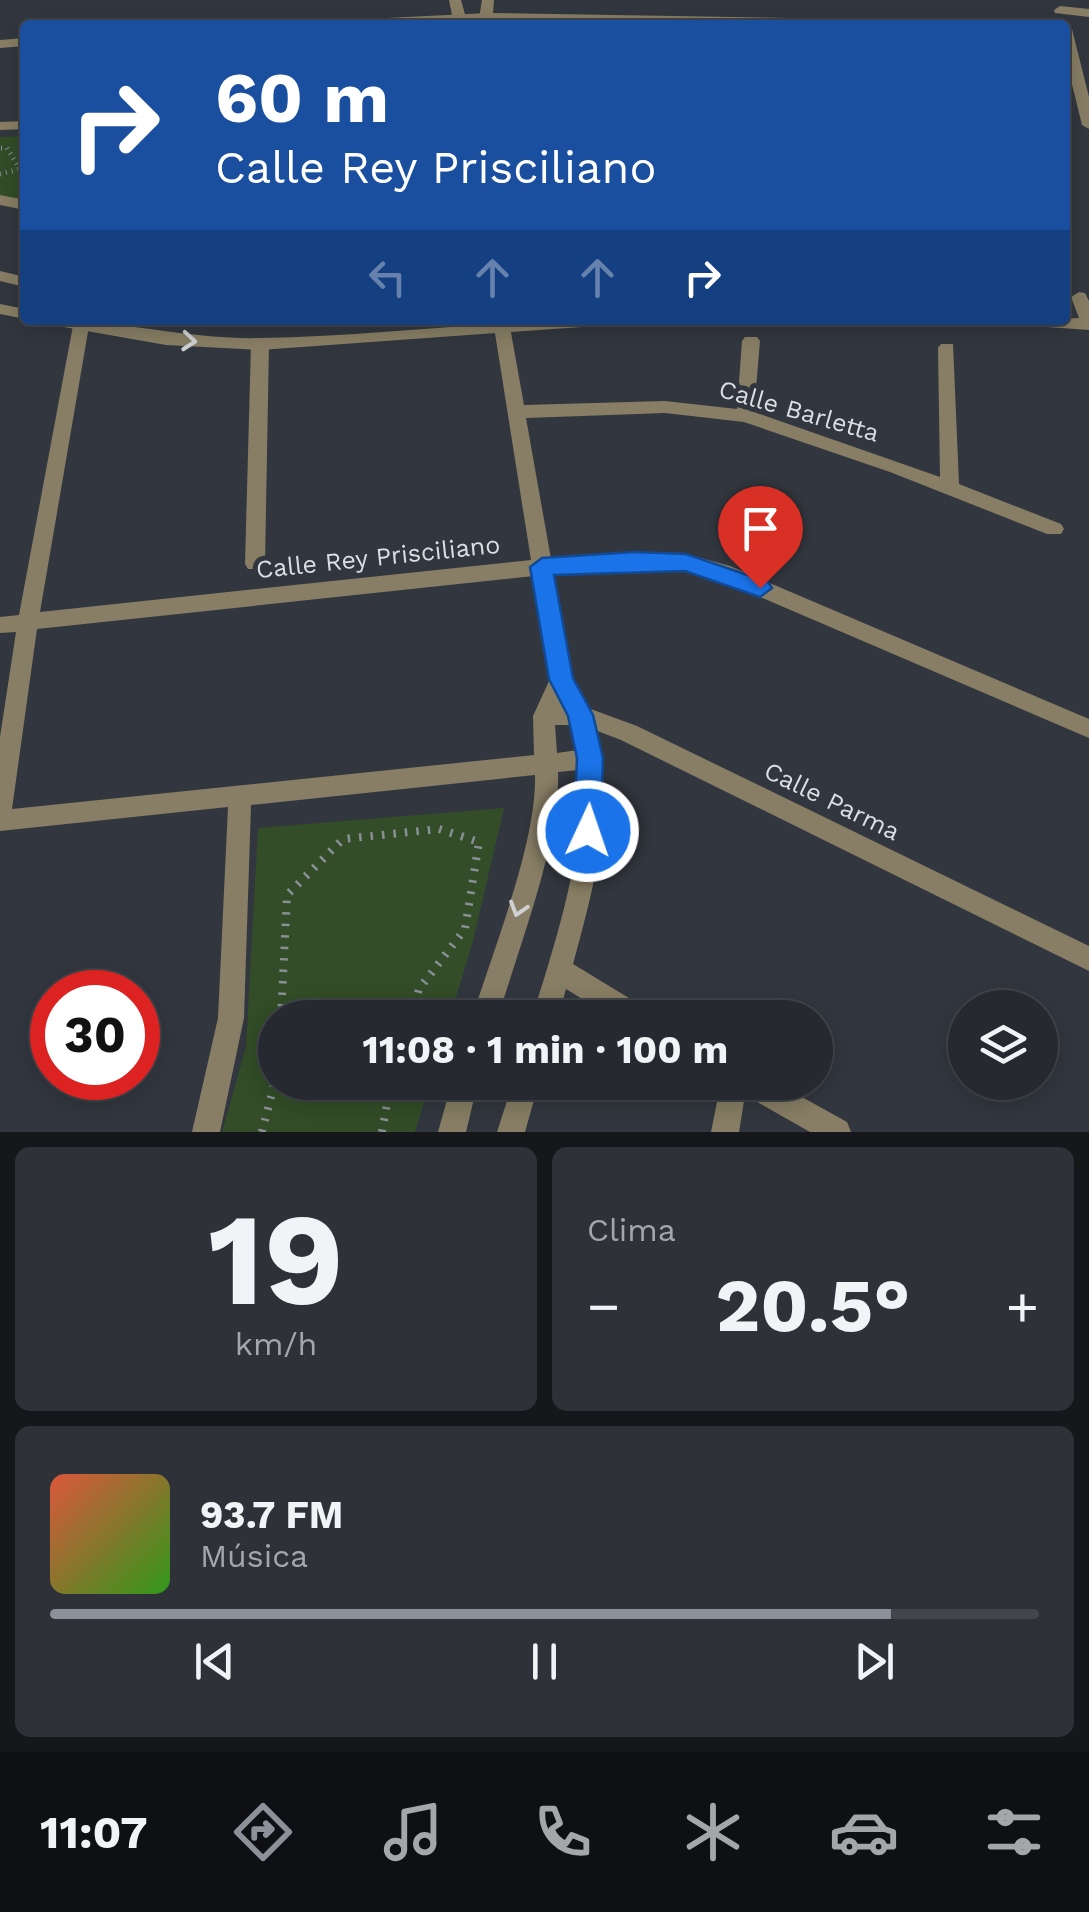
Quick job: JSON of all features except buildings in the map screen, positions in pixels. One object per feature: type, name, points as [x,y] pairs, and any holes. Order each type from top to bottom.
[{"type":"street","points":[[1059,5],[1089,14]]},
{"type":"street","points":[[1070,51],[1089,126]]},
{"type":"street","points":[[1078,297],[1089,323]]},
{"type":"street","points":[[0,812],[28,622],[80,325]]},
{"type":"street","points":[[98,325],[196,342],[260,344],[489,325]]},
{"type":"street","points":[[501,325],[561,679],[580,715],[590,758],[588,831],[550,1000]]},
{"type":"street","points":[[745,416],[752,341]]},
{"type":"street","points":[[255,564],[260,344]]},
{"type":"street","points":[[947,348],[950,486]]},
{"type":"street","name":"Calle Barletta","points":[[517,412],[665,406],[745,416],[950,486],[1054,529]]},
{"type":"street","name":"Calle Rey Prisciliano","points":[[0,625],[542,567],[686,562],[723,572],[1089,729]]},
{"type":"street","points":[[490,1000],[535,852],[548,760],[544,716],[561,679]]},
{"type":"street","name":"Calle Parma","points":[[544,716],[580,715],[650,742],[1089,959]]},
{"type":"street","points":[[0,821],[590,758]]},
{"type":"street","points":[[206,1132],[231,1018],[240,796]]},
{"type":"street","points":[[558,970],[608,1000]]},
{"type":"street","points":[[452,1132],[460,1100]]},
{"type":"street","points":[[512,1132],[521,1100]]},
{"type":"street","points":[[725,1132],[731,1100]]},
{"type":"street","points":[[780,1100],[837,1132]]},
{"type":"path","points":[[0,148],[6,148],[20,167]]},
{"type":"path","points":[[282,1000],[288,895],[343,839],[439,829],[478,842],[476,860],[466,929],[420,990],[417,1000]]},
{"type":"path","points":[[262,1132],[270,1100]]},
{"type":"path","points":[[382,1132],[388,1100]]},
{"type":"green space","points":[[20,136],[20,200],[0,197],[0,137]]},
{"type":"green space","points":[[504,808],[455,1000],[258,1000],[258,1100],[425,1100],[415,1132],[222,1132],[246,1047],[258,828]]},
{"type":"route","points":[[588,831],[590,758],[580,715],[561,679],[542,567],[686,562],[760,588]]}]
